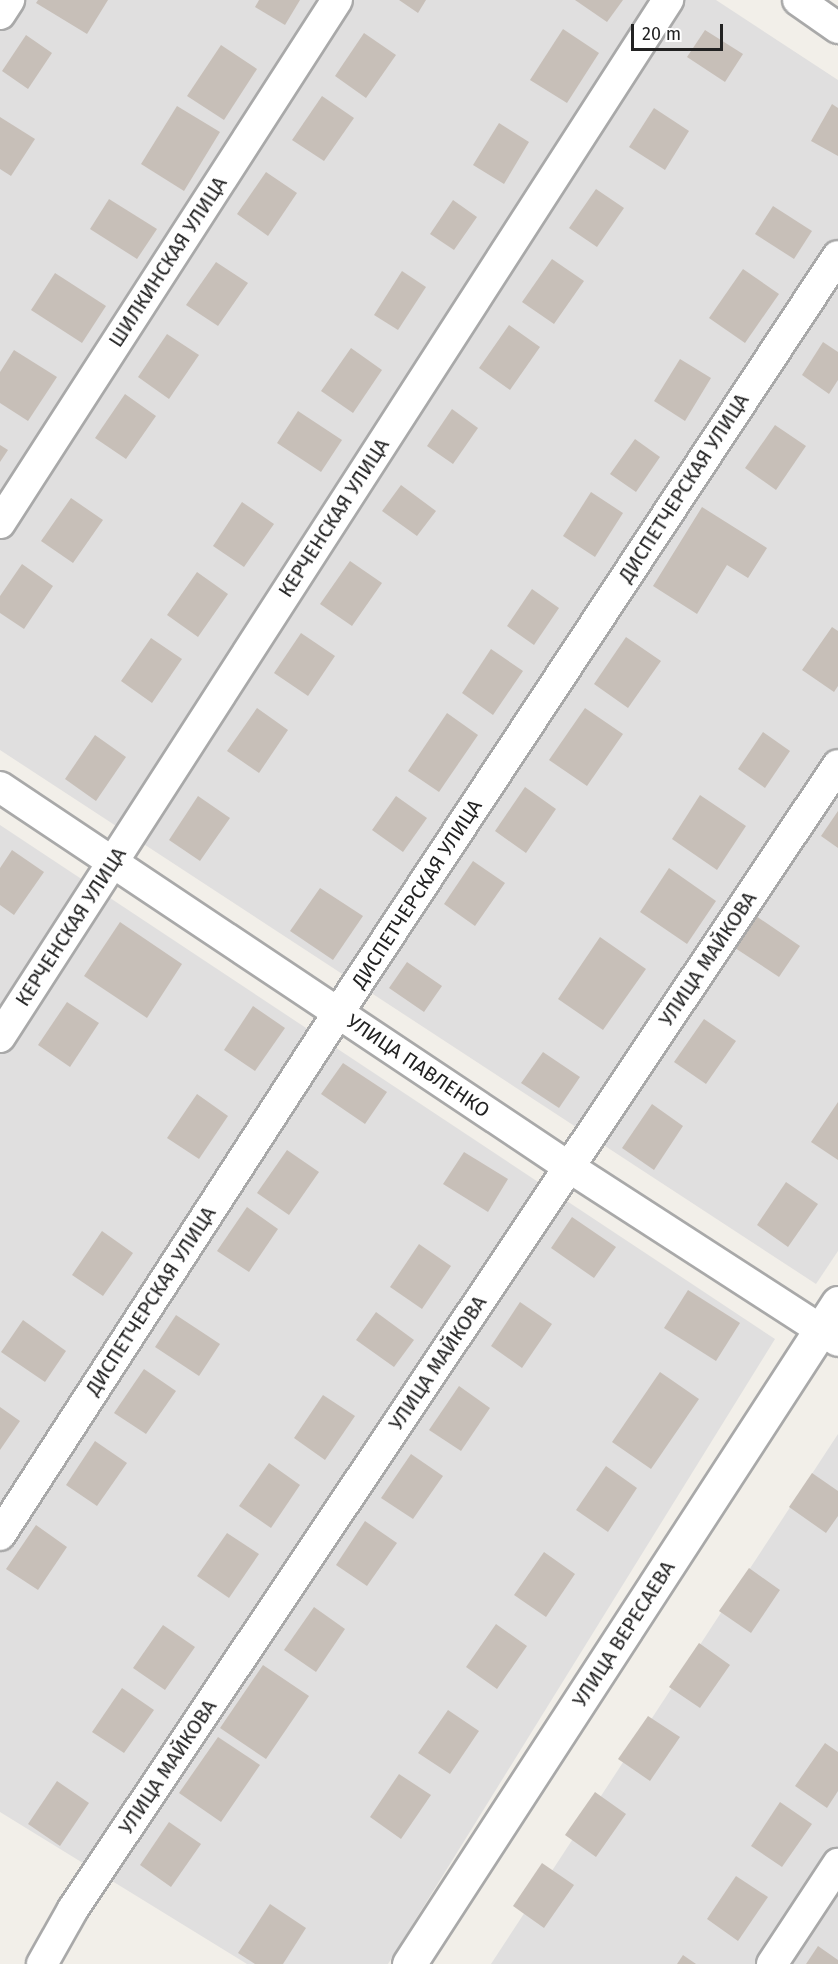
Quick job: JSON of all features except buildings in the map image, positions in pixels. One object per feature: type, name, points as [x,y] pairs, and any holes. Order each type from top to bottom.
[{"type":"street","points":[[0,14],[9,0]]},
{"type":"street","name":"ШИЛКИНСКАЯ УЛИЦА","points":[[0,523],[337,0]]},
{"type":"street","name":"КЕРЧЕНСКАЯ УЛИЦА","points":[[0,1037],[668,0]]},
{"type":"street","points":[[798,0],[838,28]]},
{"type":"street","name":"ДИСПЕТЧЕРСКАЯ УЛИЦА","points":[[0,1535],[338,1013],[838,256]]},
{"type":"street","name":"УЛИЦА МАЙКОВА","points":[[42,1964],[73,1909],[838,765]]},
{"type":"street","name":"УЛИЦА ПАВЛЕНКО","points":[[0,787],[569,1167],[832,1325]]},
{"type":"street","name":"УЛИЦА ВЕРЕСАЕВА","points":[[409,1964],[832,1325]]},
{"type":"street","points":[[772,1964],[838,1864]]},
{"type":"shaded area","points":[[0,0],[716,0],[838,80],[838,1251],[816,1284],[0,750]]},
{"type":"shaded area","points":[[0,825],[775,1339],[388,1964],[247,1964],[0,1812]]},
{"type":"shaded area","points":[[838,1434],[838,1964],[491,1964]]}]
